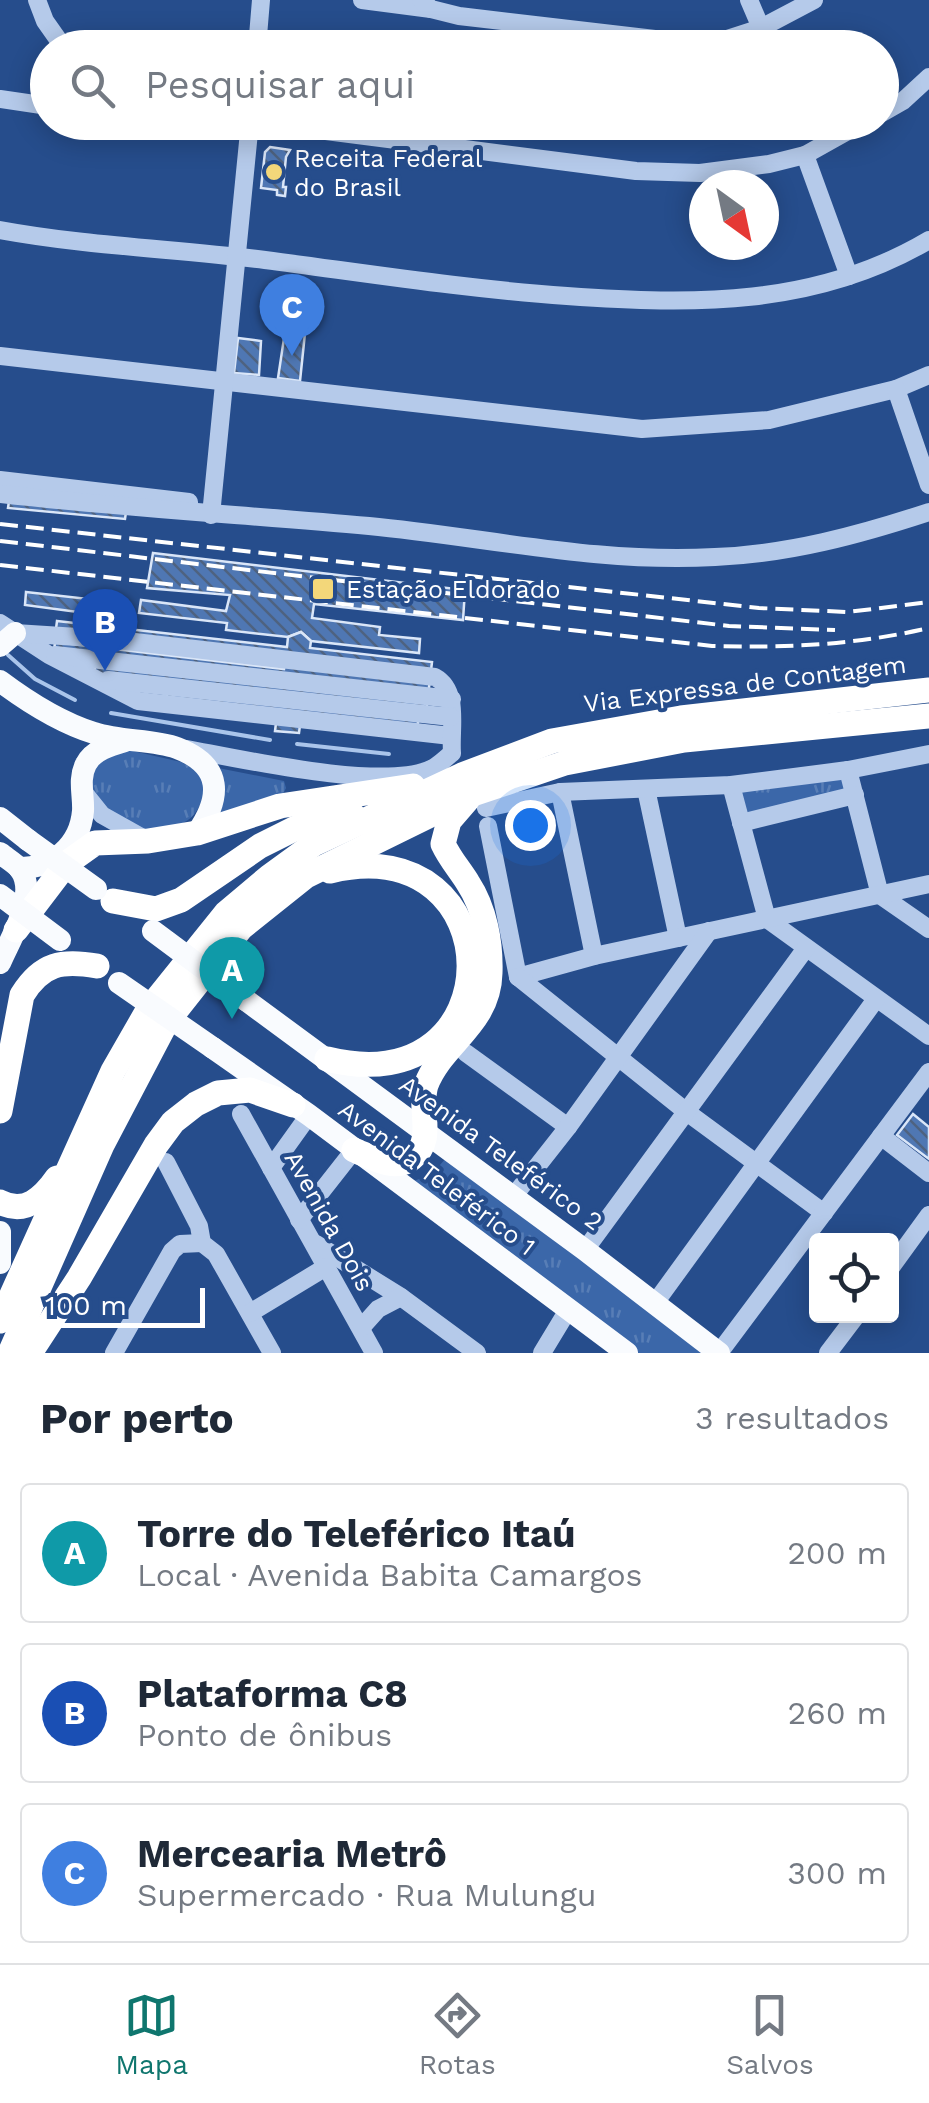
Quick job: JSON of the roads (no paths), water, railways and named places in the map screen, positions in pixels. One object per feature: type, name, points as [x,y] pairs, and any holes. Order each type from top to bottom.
[{"type":"highway","name":"Via Expressa de Contagem","points":[[91,1143],[112,1071],[148,1010],[226,913],[314,844],[400,804],[477,801],[552,741],[681,718],[929,690]]},
{"type":"highway","name":"Via Expressa de Contagem","points":[[91,1143],[195,982],[241,928],[306,876],[565,763],[684,740],[929,718]]},
{"type":"highway","points":[[16,930],[66,863],[83,850],[110,841],[148,841],[197,833],[283,805],[329,796],[384,793],[477,801]]},
{"type":"highway","points":[[354,1150],[388,1164],[408,1162],[422,1146],[426,1132],[426,1085],[478,1017],[490,974],[486,926],[477,898],[443,844],[448,821],[477,801]]},
{"type":"highway","points":[[104,895],[156,909],[180,900],[260,846],[296,828],[400,804]]},
{"type":"highway","points":[[306,876],[351,866],[384,866],[409,874],[448,900],[462,922],[470,952],[470,980],[462,1007],[444,1034],[425,1049],[394,1063],[357,1066],[327,1059]]},
{"type":"highway","points":[[0,1111],[22,995],[32,979],[63,962],[97,966]]},
{"type":"highway","points":[[30,1353],[173,1122],[218,1093],[250,1090],[301,1110]]},
{"type":"highway","points":[[0,1202],[18,1208],[37,1201],[91,1143]]},
{"type":"highway","points":[[0,1322],[91,1143]]},
{"type":"highway","points":[[10,1353],[91,1143]]},
{"type":"main road","points":[[0,681],[32,705],[92,733],[177,748],[212,775],[215,804],[197,833]]},
{"type":"main road","points":[[0,704],[32,705]]},
{"type":"main road","points":[[19,868],[36,868],[66,852],[80,825],[84,766],[94,753],[126,741]]},
{"type":"main road","name":"Avenida Teleférico 2","points":[[0,818],[586,1250],[719,1353]]},
{"type":"main road","points":[[0,853],[19,868],[26,889],[16,930],[0,961]]},
{"type":"main road","name":"Avenida Teleférico 1","points":[[0,895],[301,1110],[627,1353]]},
{"type":"main road","points":[[0,1232],[0,1263]]},
{"type":"street","points":[[37,0],[52,30]]},
{"type":"street","points":[[258,30],[261,0]]},
{"type":"street","points":[[362,0],[426,5],[460,16],[579,30]]},
{"type":"street","points":[[749,0],[761,28]]},
{"type":"street","points":[[755,30],[814,0]]},
{"type":"street","points":[[899,103],[929,78]]},
{"type":"street","points":[[0,99],[30,103]]},
{"type":"street","points":[[211,515],[222,382],[251,140]]},
{"type":"street","points":[[394,140],[636,171],[700,173],[805,155],[832,140]]},
{"type":"street","points":[[805,155],[850,276]]},
{"type":"street","points":[[0,230],[505,292],[707,302],[770,296],[850,276],[929,240]]},
{"type":"street","points":[[0,356],[642,428],[769,420],[896,389],[929,375]]},
{"type":"street","points":[[896,389],[929,485]]},
{"type":"street","points":[[0,480],[187,501],[211,515]]},
{"type":"street","points":[[0,494],[369,526],[624,556],[715,558],[805,548],[929,512]]},
{"type":"street","points":[[5,634],[90,677],[451,717]]},
{"type":"street","points":[[5,634],[109,639],[436,677],[445,682],[452,754],[432,769],[387,777],[342,775],[177,748]]},
{"type":"street","points":[[49,655],[451,717]]},
{"type":"street","points":[[824,1213],[688,1113],[518,977],[477,801],[560,792],[731,785],[848,770],[929,754]]},
{"type":"street","points":[[283,766],[292,785],[283,805]]},
{"type":"street","points":[[848,770],[880,894],[929,930]]},
{"type":"street","points":[[731,785],[767,919],[929,1036]]},
{"type":"street","points":[[81,788],[102,815],[148,841]]},
{"type":"street","points":[[646,789],[678,938]]},
{"type":"street","points":[[560,792],[594,956]]},
{"type":"street","points":[[741,823],[856,795]]},
{"type":"street","points":[[518,977],[594,956],[929,884]]},
{"type":"street","points":[[512,1197],[568,1128],[709,931]]},
{"type":"street","points":[[586,1250],[806,948]]},
{"type":"street","points":[[655,1303],[876,998]]},
{"type":"street","points":[[466,1052],[568,1128]]},
{"type":"street","points":[[719,1353],[929,1072]]},
{"type":"street","points":[[270,1168],[301,1110]]},
{"type":"street","name":"Avenida Dois","points":[[240,1114],[374,1353]]},
{"type":"street","points":[[881,1136],[929,1172]]},
{"type":"street","points":[[299,1220],[354,1150]]},
{"type":"street","points":[[166,1162],[199,1226],[202,1243]]},
{"type":"street","points":[[899,1256],[929,1215]]},
{"type":"street","points":[[312,1242],[401,1297],[477,1353]]},
{"type":"street","points":[[114,1353],[172,1252],[180,1244],[202,1243],[216,1254],[272,1353]]},
{"type":"street","points":[[250,1313],[326,1268]]},
{"type":"street","points":[[360,1328],[378,1309],[401,1297]]},
{"type":"street","points":[[542,1353],[568,1310]]},
{"type":"street","points":[[828,1353],[851,1323]]},
{"type":"waterway","points":[[8,655],[35,679],[75,700]]},
{"type":"waterway","points":[[111,713],[270,740]]},
{"type":"waterway","points":[[297,744],[389,754]]},
{"type":"railway","points":[[0,524],[759,608],[848,612],[929,602]]},
{"type":"railway","points":[[0,541],[729,626],[835,630]]},
{"type":"railway","points":[[0,565],[712,646],[821,644],[929,628]]},
{"type":"place","name":"Receita Federal do Brasil","points":[[274,172]]},
{"type":"place","name":"Mercearia Metrô","points":[[292,356]]},
{"type":"place","name":"Estação Eldorado","points":[[323,589]]},
{"type":"place","name":"Plataforma C8","points":[[105,671]]},
{"type":"place","name":"Torre do Teleférico Itaú","points":[[232,1019]]}]
